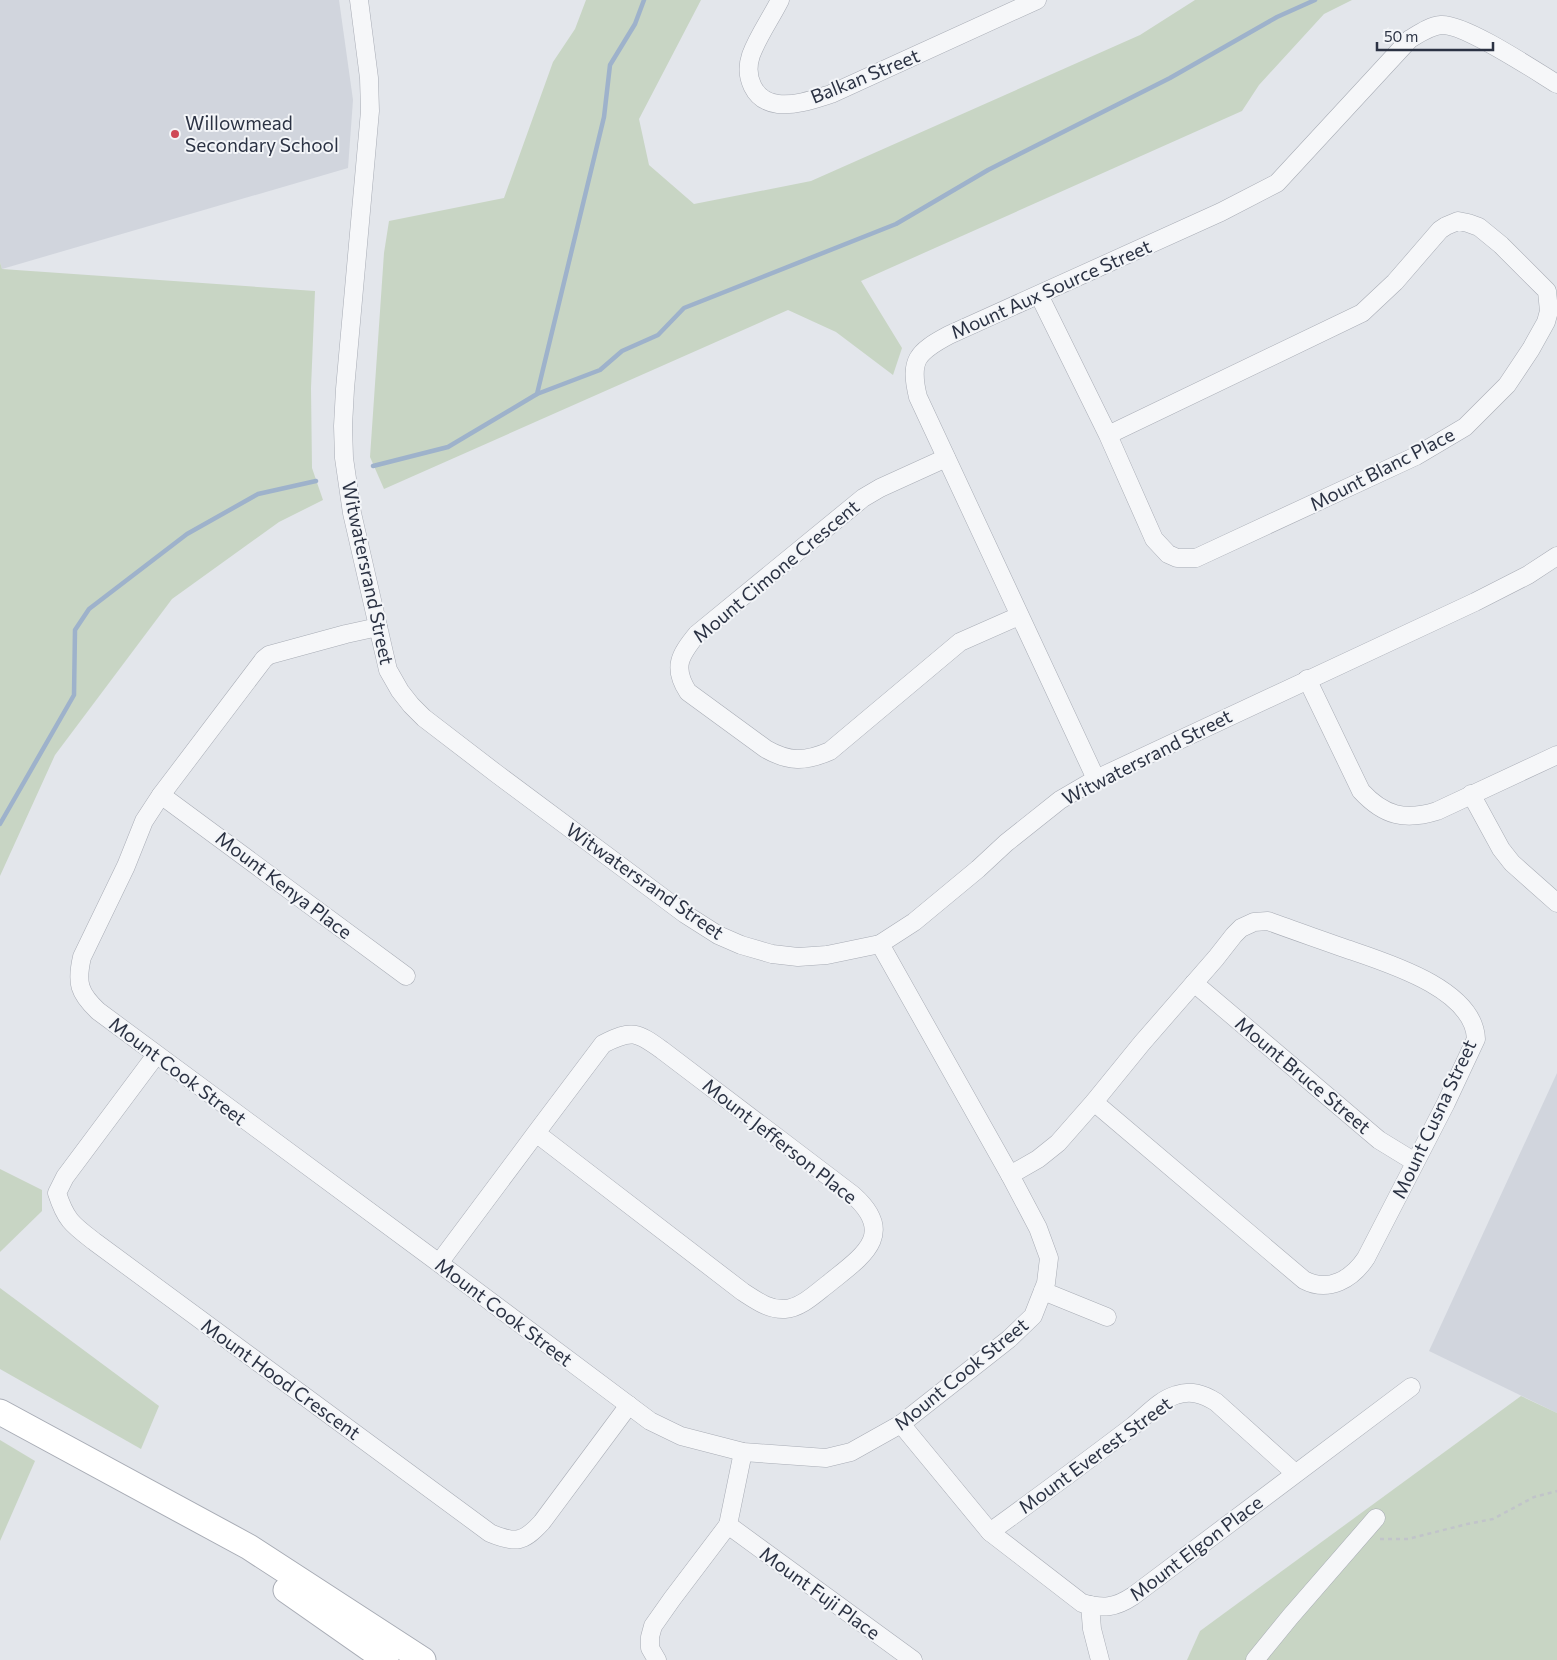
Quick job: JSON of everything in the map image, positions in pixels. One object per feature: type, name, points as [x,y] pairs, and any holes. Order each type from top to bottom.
[{"type":"main road","points":[[0,1412],[249,1547],[423,1660]]},
{"type":"main road","points":[[134,1485],[386,1660]]},
{"type":"street","name":"Witwatersrand Street","points":[[359,0],[369,78],[370,111],[345,389],[344,458],[352,513],[388,670],[411,706],[424,718],[685,914],[718,935],[741,945],[772,954],[798,956],[827,955],[880,944],[914,922],[1006,843],[1060,800],[1096,779],[1510,584],[1557,556]]},
{"type":"street","name":"Balkan Street","points":[[780,0],[751,54],[748,69],[752,87],[768,100],[778,104],[802,102],[831,94],[1037,0]]},
{"type":"street","name":"Mount Aux Source Street","points":[[1096,779],[918,397],[913,375],[920,355],[931,345],[949,336],[1222,212],[1277,183],[1410,39],[1427,29],[1441,25],[1452,26],[1481,39],[1557,84]]},
{"type":"street","name":"Mount Blanc Place","points":[[1038,295],[1108,434],[1154,538],[1168,554],[1177,558],[1196,558],[1416,456],[1465,427],[1507,385],[1531,349],[1546,322],[1549,311],[1547,291],[1501,245],[1479,227],[1458,221],[1440,230],[1389,288],[1362,313],[1108,434]]},
{"type":"street","name":"Mount Cimone Crescent","points":[[946,458],[880,488],[863,498],[698,634],[683,653],[680,662],[678,672],[682,682],[688,692],[766,749],[790,759],[818,756],[830,751],[960,642],[1019,616]]},
{"type":"street","name":"Mount Cook Street","points":[[378,627],[269,655],[264,659],[161,795],[144,821],[126,866],[82,957],[79,970],[81,992],[87,1001],[98,1011],[156,1055],[650,1421],[681,1436],[743,1452],[826,1458],[851,1452],[902,1424],[1009,1339],[1033,1316],[1044,1291],[1049,1258],[1038,1228],[880,944]]},
{"type":"street","points":[[1307,679],[1361,791],[1373,804],[1388,812],[1405,816],[1420,816],[1437,811],[1557,755]]},
{"type":"street","points":[[1471,794],[1501,849],[1512,863],[1557,903]]},
{"type":"street","name":"Mount Kenya Place","points":[[161,795],[406,976]]},
{"type":"street","name":"Mount Cusna Street","points":[[1010,1175],[1038,1160],[1058,1143],[1241,928],[1254,922],[1268,921],[1382,961],[1425,979],[1458,1002],[1470,1016],[1476,1029],[1476,1039],[1446,1103],[1359,1269],[1352,1276],[1341,1282],[1328,1285],[1312,1284],[1304,1280],[1094,1102]]},
{"type":"street","name":"Mount Bruce Street","points":[[1194,983],[1373,1135],[1415,1162]]},
{"type":"street","name":"Mount Jefferson Place","points":[[439,1263],[536,1132],[604,1044],[625,1035],[641,1035],[865,1206],[874,1226],[871,1243],[862,1256],[806,1301],[787,1310],[764,1306],[536,1132]]},
{"type":"street","name":"Mount Hood Crescent","points":[[156,1055],[70,1170],[58,1193],[63,1212],[74,1226],[490,1533],[503,1539],[514,1540],[529,1537],[629,1405]]},
{"type":"street","points":[[1044,1291],[1107,1317]]},
{"type":"street","name":"Mount Elgon Place","points":[[1090,1605],[1094,1607],[1113,1606],[1133,1596],[1411,1386]]},
{"type":"street","name":"Mount Everest Street","points":[[990,1532],[1134,1426],[1161,1403],[1183,1393],[1201,1394],[1216,1402],[1295,1473]]},
{"type":"street","points":[[902,1424],[990,1532],[1082,1602],[1090,1605],[1092,1629],[1100,1660]]},
{"type":"street","points":[[657,1660],[650,1648],[653,1626],[728,1525],[743,1452]]},
{"type":"street","points":[[1255,1660],[1376,1518]]},
{"type":"street","name":"Mount Fuji Place","points":[[728,1525],[913,1660]]},
{"type":"path","points":[[1352,1545],[1380,1538],[1408,1538],[1493,1519],[1534,1497],[1557,1491]]},
{"type":"shaded area","name":"Willowmead Secondary School","points":[[0,0],[339,0],[353,100],[348,168],[2,269],[0,262]]},
{"type":"shaded area","points":[[1557,1073],[1557,1413],[1429,1351]]},
{"type":"green space","points":[[586,0],[701,0],[639,119],[649,165],[694,204],[811,181],[1140,35],[1195,0],[1352,0],[1324,14],[1259,85],[1242,111],[861,281],[902,348],[893,375],[836,332],[788,310],[384,489],[370,457],[384,253],[389,221],[504,198],[553,62],[575,29]]},
{"type":"green space","points":[[0,262],[2,269],[315,291],[311,388],[312,468],[323,500],[279,522],[172,599],[55,755],[0,876]]},
{"type":"green space","points":[[0,1169],[42,1190],[42,1211],[0,1252]]},
{"type":"green space","points":[[0,1288],[159,1406],[141,1449],[0,1369]]},
{"type":"green space","points":[[1521,1396],[1557,1413],[1557,1660],[1187,1660],[1200,1631]]},
{"type":"green space","points":[[0,1440],[35,1461],[0,1541]]},
{"type":"waterway","points":[[373,466],[448,447],[537,394],[604,117],[610,65],[635,24],[644,0]]},
{"type":"waterway","points":[[537,394],[600,370],[622,351],[658,335],[684,308],[896,224],[988,170],[1170,78],[1277,17],[1315,0]]},
{"type":"waterway","points":[[0,824],[74,695],[75,630],[89,609],[187,534],[258,494],[316,481]]},
{"type":"place","name":"Willowmead Secondary School","points":[[175,134]]}]
